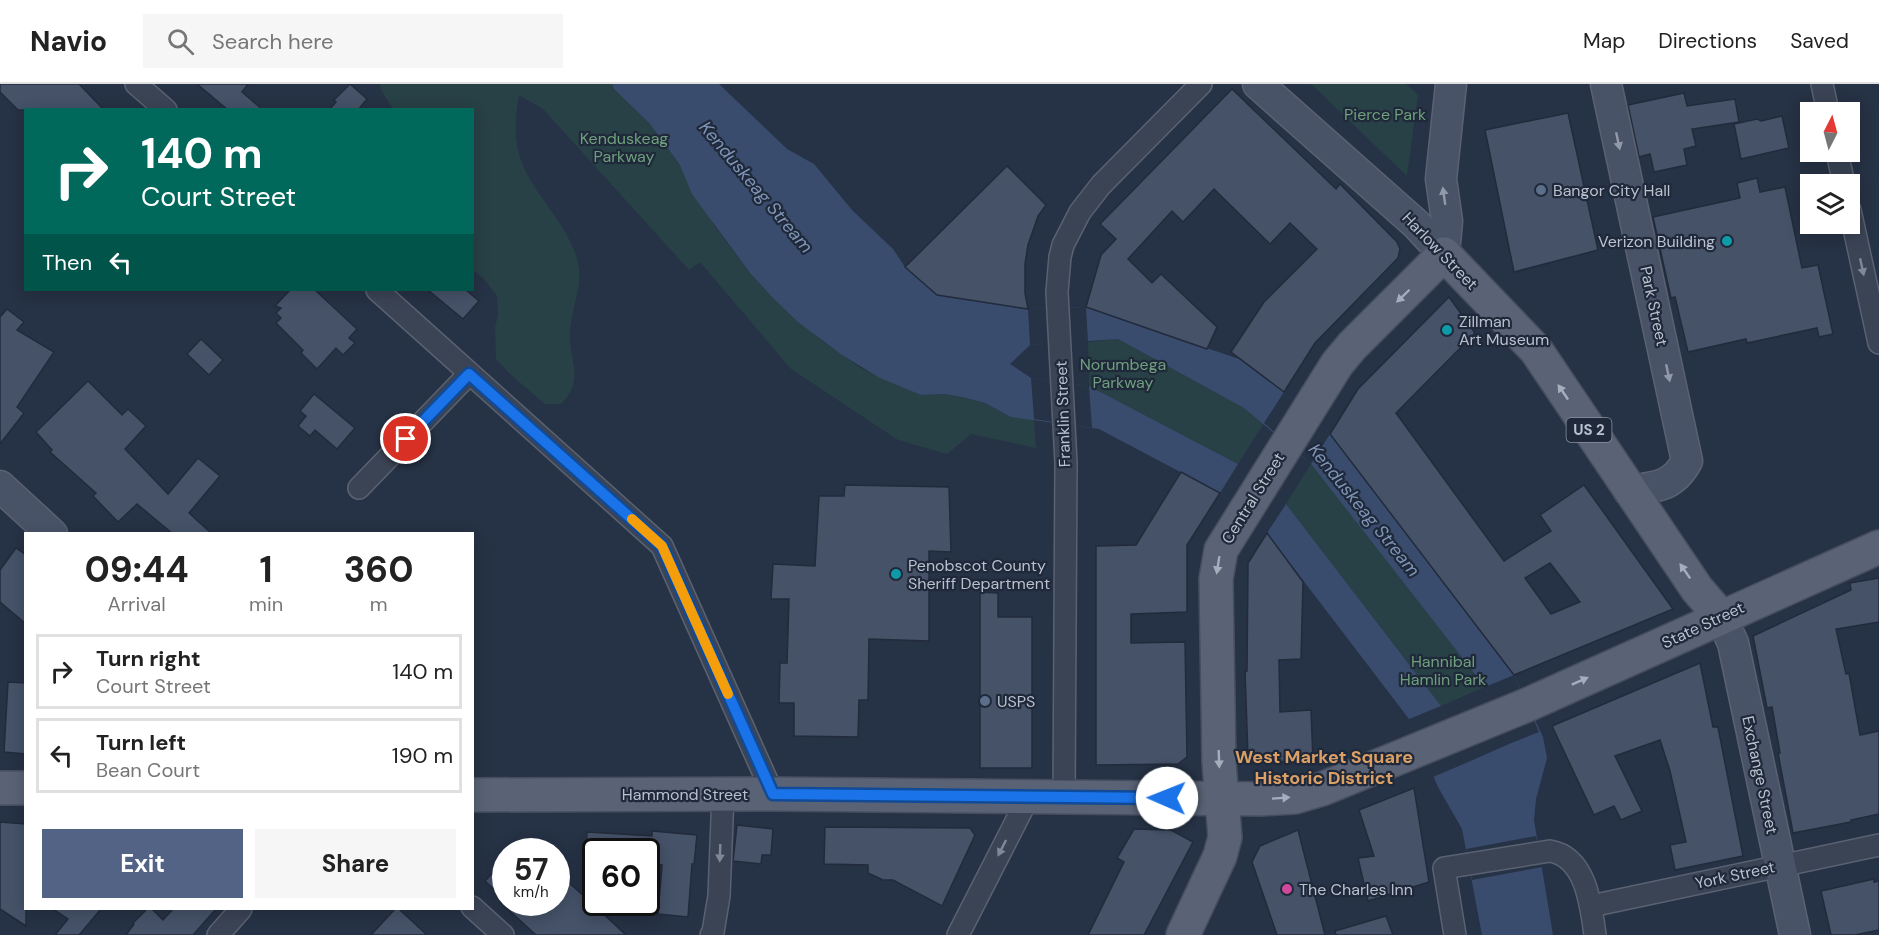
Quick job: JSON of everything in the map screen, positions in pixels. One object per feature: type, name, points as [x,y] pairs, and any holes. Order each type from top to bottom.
[{"type":"main road","name":"Central Street","points":[[1186,934],[1222,850],[1225,830],[1219,762],[1217,568],[1221,550],[1344,355],[1444,254]]},
{"type":"main road","name":"Harlow Street","points":[[1444,254],[1536,350],[1629,491],[1697,589],[1721,617]]},
{"type":"main road","name":"State Street","points":[[1527,705],[1879,547]]},
{"type":"main road","name":"Hammond Street","points":[[474,795],[773,794],[1260,799],[1302,795],[1322,789],[1527,705]]},
{"type":"main road","points":[[0,788],[24,788]]},
{"type":"street","points":[[136,84],[164,108]]},
{"type":"street","name":"Franklin Street","points":[[1064,797],[1064,423],[1058,308],[1058,281],[1063,245],[1080,212],[1101,185],[1201,84]]},
{"type":"street","name":"Harlow Street","points":[[1258,84],[1416,224],[1444,254]]},
{"type":"street","points":[[1444,254],[1448,221],[1442,179],[1451,84]]},
{"type":"street","name":"Park Street","points":[[1606,84],[1687,461],[1680,473],[1670,482],[1654,488],[1629,491]]},
{"type":"street","points":[[1822,84],[1826,102]]},
{"type":"street","points":[[1855,234],[1879,343]]},
{"type":"street","points":[[378,291],[662,546],[773,794]]},
{"type":"street","points":[[359,488],[469,374]]},
{"type":"street","points":[[0,486],[50,532]]},
{"type":"street","name":"Exchange Street","points":[[1721,617],[1732,643],[1795,935]]},
{"type":"street","points":[[711,935],[719,896],[723,794]]},
{"type":"street","points":[[958,935],[1029,796]]},
{"type":"street","name":"York Street","points":[[1591,906],[1879,845]]},
{"type":"street","points":[[1455,935],[1444,868],[1550,850],[1561,853],[1570,860],[1585,885],[1595,935]]},
{"type":"street","points":[[474,908],[503,935]]},
{"type":"street","points":[[218,935],[240,910]]},
{"type":"green space","name":"Kenduskeag Parkway","points":[[380,84],[612,84],[614,89],[650,124],[680,165],[716,228],[750,273],[772,297],[821,340],[861,368],[921,395],[944,394],[962,397],[985,403],[1011,417],[1034,419],[1036,448],[971,434],[947,454],[898,440],[791,369],[700,262],[689,270],[543,109],[519,95],[516,136],[523,165],[566,233],[573,247],[579,273],[578,292],[570,330],[574,381],[568,396],[561,404],[545,404],[496,359],[497,296],[484,279],[474,271],[474,108],[392,108],[381,90]]},
{"type":"green space","name":"Pierce Park","points":[[1311,84],[1406,84],[1418,95],[1407,176]]},
{"type":"green space","name":"Norumbega Parkway","points":[[1118,339],[1244,408],[1264,423],[1238,464],[1089,386],[1088,342]]},
{"type":"green space","name":"Hannibal Hamlin Park","points":[[1311,464],[1485,687],[1441,706],[1286,504]]},
{"type":"water","name":"Kenduskeag Stream","points":[[612,84],[719,84],[787,149],[814,164],[852,210],[893,249],[905,267],[937,295],[1028,309],[1086,307],[1239,359],[1284,392],[1330,434],[1514,675],[1543,737],[1547,758],[1536,799],[1534,820],[1553,935],[1482,935],[1462,829],[1438,787],[1409,719],[1267,533],[1220,493],[1099,429],[1011,417],[985,403],[962,397],[944,394],[921,395],[880,378],[842,355],[798,322],[750,273],[692,194],[680,165],[650,124],[614,89]],"holes":[[[1118,339],[1244,408],[1311,464],[1485,687],[1509,744],[1466,763],[1441,706],[1286,504],[1238,464],[1089,386],[1031,378],[1010,364],[1030,345]]]},
{"type":"pier","points":[[1086,307],[1088,342],[1030,345],[1028,309]]},
{"type":"pier","points":[[1031,378],[1089,386],[1092,428],[1034,419]]},
{"type":"pier","points":[[1284,392],[1330,434],[1311,464],[1264,423]]},
{"type":"pier","points":[[1238,464],[1286,504],[1267,533],[1220,493]]},
{"type":"pier","points":[[1514,675],[1539,732],[1509,744],[1485,687]]},
{"type":"pier","points":[[1441,706],[1466,763],[1433,777],[1409,719]]},
{"type":"pier","points":[[1536,836],[1542,867],[1472,880],[1466,849]]},
{"type":"building","points":[[0,84],[79,84],[102,108],[24,108],[24,110],[18,110],[0,92]]},
{"type":"building","points":[[197,84],[248,84],[242,92],[261,108],[226,108]]},
{"type":"building","points":[[350,84],[367,99],[360,108],[331,108],[336,102],[334,100]]},
{"type":"building","points":[[1232,89],[1336,189],[1340,184],[1397,242],[1400,249],[1398,258],[1315,343],[1284,392],[1231,352],[1264,302],[1317,249],[1290,223],[1270,244],[1214,189],[1183,222],[1172,211],[1128,259],[1152,283],[1161,274],[1217,327],[1207,349],[1086,307],[1101,255],[1116,239],[1100,224]]},
{"type":"building","points":[[1684,93],[1687,106],[1735,99],[1739,122],[1692,129],[1696,146],[1684,149],[1687,165],[1654,172],[1650,154],[1639,157],[1628,105]]},
{"type":"building","name":"Bangor City Hall","points":[[1568,113],[1598,250],[1514,272],[1485,130]]},
{"type":"building","points":[[1782,116],[1789,148],[1741,159],[1734,124]]},
{"type":"building","points":[[1007,166],[1046,205],[1038,216],[1028,245],[1025,264],[1025,293],[1028,309],[937,295],[905,267]]},
{"type":"building","name":"Verizon Building","points":[[1757,178],[1760,192],[1785,187],[1802,268],[1818,265],[1833,334],[1819,337],[1817,328],[1747,343],[1746,339],[1688,352],[1675,297],[1671,298],[1653,217],[1740,198],[1737,183]]},
{"type":"building","points":[[289,291],[316,291],[357,329],[349,338],[355,343],[343,355],[336,348],[317,369],[301,353],[303,350],[276,323],[281,318],[276,313],[281,308],[275,306]]},
{"type":"building","points":[[429,291],[467,291],[479,301],[463,319]]},
{"type":"building","points":[[1449,297],[1475,333],[1396,413],[1504,561],[1551,531],[1540,515],[1584,485],[1673,609],[1514,675],[1330,434],[1358,389]],"holes":[[[1550,563],[1580,602],[1551,614],[1525,578]]]},
{"type":"building","points":[[7,309],[24,322],[17,330],[54,352],[17,407],[24,413],[0,444],[0,317]]},
{"type":"building","points":[[201,339],[223,360],[209,375],[187,354]]},
{"type":"building","points":[[88,381],[122,415],[128,409],[146,426],[125,449],[168,494],[198,458],[220,476],[189,513],[210,532],[171,532],[137,504],[118,522],[93,496],[96,493],[50,452],[52,450],[36,432]]},
{"type":"building","points":[[314,394],[355,428],[337,449],[315,430],[310,436],[298,426],[306,416],[300,411]]},
{"type":"building","points":[[1181,472],[1220,493],[1187,545],[1187,612],[1131,614],[1131,643],[1185,642],[1187,757],[1178,764],[1096,765],[1096,546],[1136,545]]},
{"type":"building","points":[[845,485],[949,487],[951,552],[929,551],[929,641],[869,639],[868,700],[859,700],[858,737],[794,736],[794,703],[779,703],[780,663],[787,663],[789,599],[771,599],[773,564],[815,566],[819,496],[844,496]]},
{"type":"building","points":[[1267,533],[1303,582],[1301,659],[1279,660],[1280,712],[1311,710],[1313,760],[1254,763],[1248,757],[1245,671],[1247,671],[1248,563]]},
{"type":"building","points":[[16,548],[24,554],[24,622],[0,602],[0,570]]},
{"type":"building","points":[[1879,578],[1879,622],[1836,629],[1846,674],[1849,673],[1860,735],[1879,731],[1879,814],[1793,833],[1772,707],[1767,708],[1753,636],[1851,590],[1850,583]]},
{"type":"building","points":[[980,592],[998,593],[998,617],[1032,617],[1032,768],[980,768]]},
{"type":"building","points":[[1700,663],[1713,727],[1718,727],[1743,856],[1675,870],[1670,845],[1686,842],[1670,771],[1660,740],[1615,756],[1642,811],[1621,820],[1614,806],[1594,815],[1552,726]]},
{"type":"building","points":[[8,682],[24,683],[24,754],[4,752]]},
{"type":"building","points":[[1414,788],[1429,882],[1368,901],[1358,858],[1374,856],[1359,810]]},
{"type":"building","points":[[0,822],[24,824],[26,926],[0,909]]},
{"type":"building","points":[[737,825],[773,829],[771,855],[762,855],[761,864],[733,861]]},
{"type":"building","points":[[825,827],[970,828],[975,835],[942,906],[893,880],[883,880],[868,873],[868,865],[824,864]]},
{"type":"building","points":[[1134,829],[1171,830],[1193,842],[1144,935],[1088,935],[1124,862],[1117,858]]},
{"type":"building","name":"The Charles Inn","points":[[1298,830],[1325,935],[1277,935],[1252,862],[1260,846]]},
{"type":"building","points":[[652,831],[697,835],[694,864],[692,864],[688,917],[660,914],[662,865],[660,865],[660,838],[587,838],[587,832],[652,836]]},
{"type":"building","points":[[492,874],[492,888],[485,881]]},
{"type":"building","points":[[1874,879],[1874,882],[1879,881],[1879,930],[1855,935],[1831,935],[1821,891]]},
{"type":"building","points":[[570,884],[582,895],[582,916],[605,916],[626,935],[536,935],[515,916],[570,916]]},
{"type":"building","points":[[54,910],[100,910],[79,935],[55,935],[68,919]]},
{"type":"building","points":[[146,910],[153,910],[163,920],[172,910],[215,910],[193,935],[126,935],[133,923]]},
{"type":"building","points":[[394,910],[400,910],[427,935],[371,935]]},
{"type":"building","points":[[1386,916],[1393,935],[1336,935],[1335,931]]},
{"type":"slow traffic","points":[[632,519],[662,546],[728,694]]},
{"type":"place","name":"Bangor City Hall","points":[[1541,190]]},
{"type":"place","name":"Verizon Building","points":[[1727,241]]},
{"type":"place","name":"Zillman Art Museum","points":[[1447,330]]},
{"type":"place","name":"Penobscot County Sheriff Department","points":[[896,574]]},
{"type":"place","name":"USPS","points":[[985,701]]},
{"type":"place","name":"The Charles Inn","points":[[1287,889]]},
{"type":"district","name":"West Market Square Historic District","points":[[1324,767]]},
{"type":"route","points":[[406,439],[469,374],[662,546],[773,794],[1167,798]]}]
